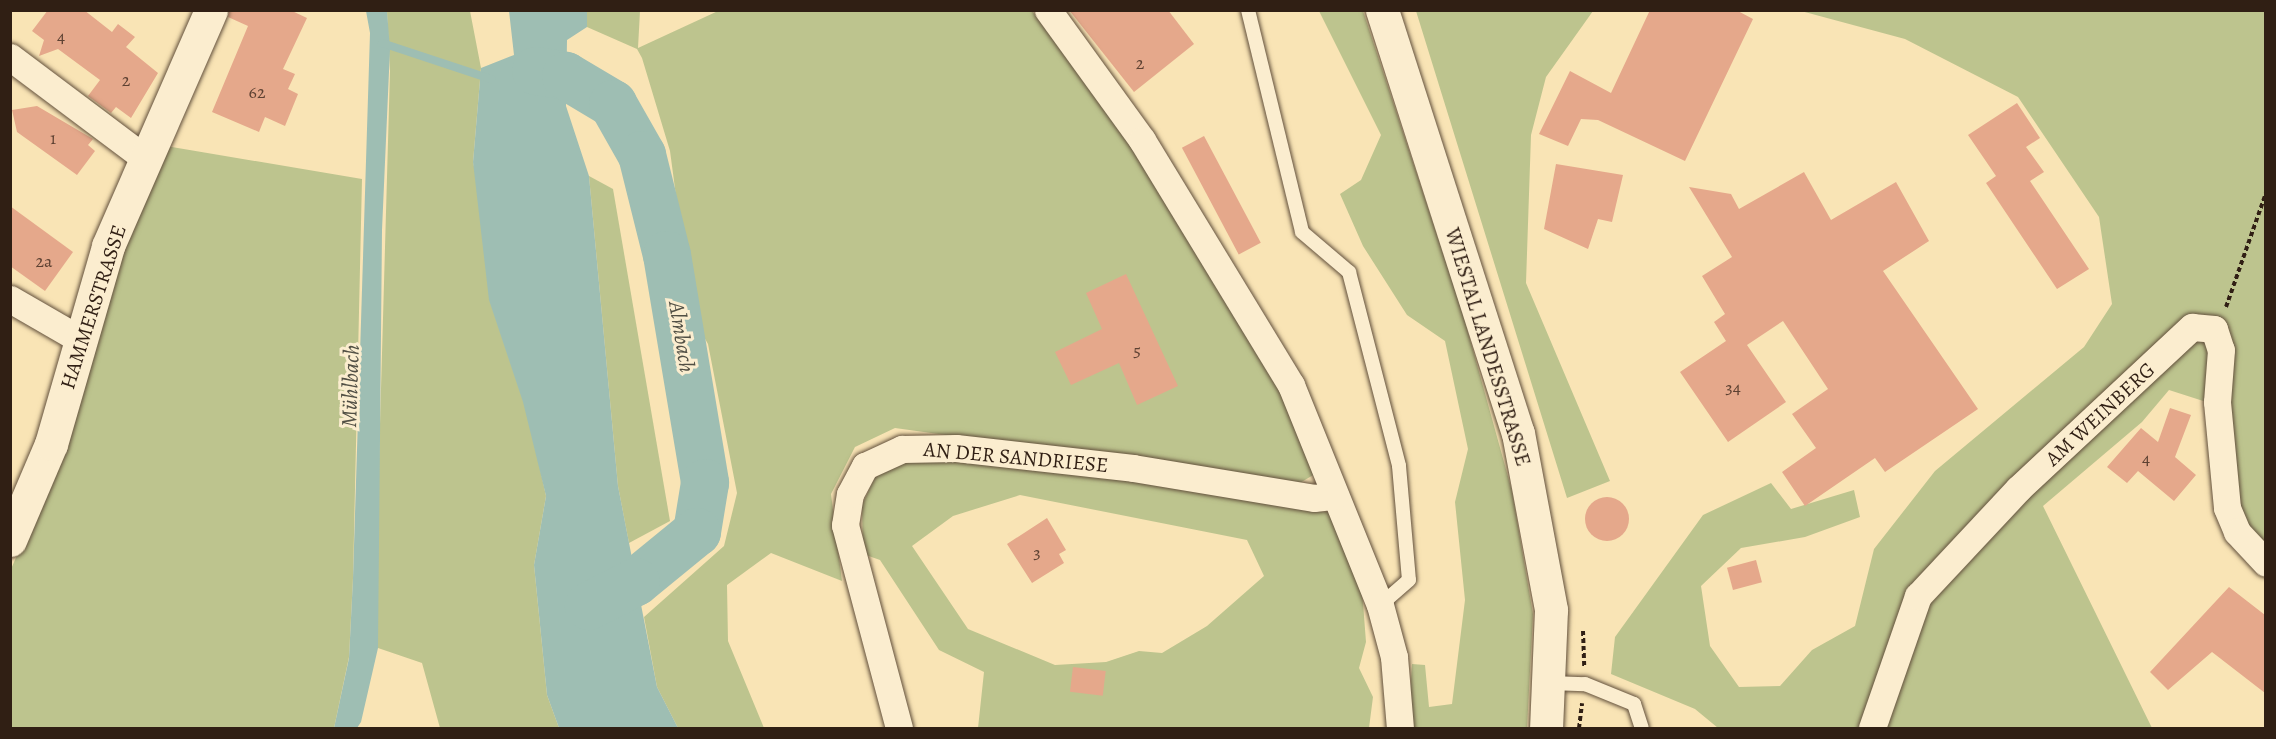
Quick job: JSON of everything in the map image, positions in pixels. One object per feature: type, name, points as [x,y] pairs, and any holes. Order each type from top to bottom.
[{"type":"main road","name":"HAMMERSTRASSE","points":[[10,540],[51,444],[108,246],[147,160],[178,76],[211,10]]},
{"type":"main road","name":"WIESTAL LANDESSTRASSE","points":[[1382,10],[1518,433],[1551,610],[1550,683],[1546,729]]},
{"type":"street","points":[[1048,10],[1142,140],[1291,385],[1380,605],[1394,657],[1400,729]]},
{"type":"street","points":[[10,57],[147,160]]},
{"type":"street","points":[[10,299],[81,340]]},
{"type":"street","name":"AM WEINBERG","points":[[1872,729],[1918,596],[2018,489],[2192,327],[2214,329]]},
{"type":"street","points":[[2214,329],[2221,350],[2217,402],[2227,508],[2237,532],[2265,563]]},
{"type":"street","name":"AN DER SANDRIESE","points":[[899,729],[845,525],[850,494],[865,466],[902,449],[956,448],[1133,468],[1314,498],[1334,496]]},
{"type":"lane","points":[[1248,10],[1302,232],[1349,272],[1399,466],[1409,580],[1380,605]]},
{"type":"lane","points":[[1550,683],[1585,684],[1634,704],[1642,729]]},
{"type":"path","points":[[2214,329],[2265,193]]},
{"type":"green space","points":[[387,11],[470,11],[481,68],[473,162],[546,496],[534,565],[547,695],[559,728],[440,728],[422,663],[378,648],[374,636],[390,71]]},
{"type":"green space","points":[[587,11],[640,11],[638,48],[718,11],[1032,11],[1113,113],[1280,388],[1315,474],[1298,484],[895,428],[855,447],[831,494],[842,581],[771,553],[727,585],[728,641],[764,728],[678,728],[657,687],[644,617],[724,546],[737,493],[708,344],[692,316],[670,151],[642,58],[637,49],[587,27]]},
{"type":"green space","points":[[1319,11],[1363,11],[1463,314],[1512,491],[1533,614],[1527,728],[1408,728],[1412,664],[1425,665],[1429,707],[1452,704],[1465,600],[1455,502],[1468,449],[1445,341],[1407,315],[1363,246],[1340,194],[1361,180],[1381,135]]},
{"type":"green space","points":[[1416,11],[1593,11],[1546,77],[1531,135],[1526,283],[1610,481],[1567,498]]},
{"type":"green space","points":[[1801,11],[2265,11],[2265,547],[2247,533],[2233,484],[2225,408],[2169,390],[2142,422],[2043,506],[2152,728],[1718,728],[1695,709],[1611,674],[1615,637],[1703,515],[1771,483],[1791,509],[1854,490],[1860,517],[1805,537],[1741,548],[1701,586],[1710,646],[1739,687],[1780,686],[1812,650],[1855,626],[1874,549],[1935,471],[2084,347],[2112,304],[2099,217],[2018,97],[1905,39]]},
{"type":"green space","points":[[166,146],[362,179],[353,578],[349,657],[334,728],[11,728],[11,569],[73,428],[124,249]]},
{"type":"green space","points":[[589,176],[613,189],[670,521],[629,543],[618,486]]},
{"type":"green space","points":[[943,458],[1133,480],[1332,513],[1362,590],[1366,642],[1359,668],[1373,697],[1369,728],[978,728],[984,672],[939,650],[880,560],[863,554],[862,505],[876,475],[905,460]],"holes":[[[1020,495],[1247,540],[1264,576],[1207,626],[1162,653],[1139,651],[1106,662],[1055,665],[968,629],[912,546],[953,516]]]},
{"type":"water","points":[[366,11],[387,11],[390,49],[382,230],[378,648],[361,722],[357,728],[334,728],[349,658],[353,578],[370,33]]},
{"type":"water","points":[[509,11],[587,11],[587,27],[567,40],[566,106],[589,176],[618,486],[657,687],[678,728],[559,728],[547,695],[534,565],[546,496],[523,402],[489,300],[473,162],[481,68],[514,55]]},
{"type":"building","points":[[48,10],[84,10],[112,32],[118,24],[135,37],[126,47],[158,73],[131,118],[116,107],[111,113],[88,96],[100,80],[58,49],[39,56],[44,40],[32,31]]},
{"type":"building","points":[[229,10],[290,10],[307,18],[283,69],[295,74],[288,89],[298,94],[285,126],[265,117],[259,132],[212,112],[248,26],[228,17]]},
{"type":"building","points":[[1069,10],[1168,10],[1194,44],[1134,92]]},
{"type":"building","points":[[1650,10],[1736,10],[1753,19],[1685,161],[1598,120],[1581,119],[1568,146],[1539,134],[1570,71],[1611,93]]},
{"type":"building","points":[[2017,103],[2040,138],[2026,147],[2044,172],[2030,181],[2089,269],[2057,289],[1986,183],[1996,176],[1968,135]]},
{"type":"building","points":[[37,106],[93,139],[88,145],[95,151],[77,175],[17,132],[12,110]]},
{"type":"building","points":[[1204,136],[1261,243],[1239,255],[1182,148]]},
{"type":"building","points":[[1556,164],[1623,175],[1612,222],[1598,219],[1588,249],[1544,229]]},
{"type":"building","points":[[1804,172],[1831,220],[1896,182],[1929,241],[1883,271],[1978,409],[1885,472],[1875,458],[1805,506],[1782,472],[1816,448],[1792,414],[1828,389],[1783,321],[1747,345],[1786,402],[1728,442],[1680,372],[1726,341],[1714,322],[1725,314],[1702,276],[1732,257],[1689,187],[1731,194],[1739,209]]},
{"type":"building","points":[[10,206],[73,252],[45,291],[10,266]]},
{"type":"building","points":[[1126,274],[1178,386],[1137,405],[1119,363],[1071,385],[1055,352],[1102,329],[1086,293]]},
{"type":"building","points":[[2170,408],[2191,415],[2175,457],[2196,475],[2174,501],[2138,471],[2127,483],[2107,467],[2141,428],[2158,442]]},
{"type":"building","points":[[1607,497],[1616,498],[1623,503],[1628,510],[1628,528],[1623,535],[1616,540],[1607,541],[1598,540],[1591,535],[1586,528],[1585,519],[1586,510],[1591,503],[1598,498]]},
{"type":"building","points":[[1047,518],[1066,550],[1059,554],[1064,563],[1032,583],[1007,544]]},
{"type":"building","points":[[1756,560],[1762,582],[1733,590],[1727,568]]},
{"type":"building","points":[[2229,587],[2265,615],[2265,693],[2212,652],[2168,690],[2150,672]]},
{"type":"building","points":[[1073,667],[1106,671],[1103,696],[1070,692]]},
{"type":"waterway","name":"Mühlbach","points":[[382,43],[491,79]]},
{"type":"waterway","name":"Almbach","points":[[536,71],[566,76],[613,104],[642,155],[667,255],[705,483],[697,532],[636,582],[589,606]]}]
